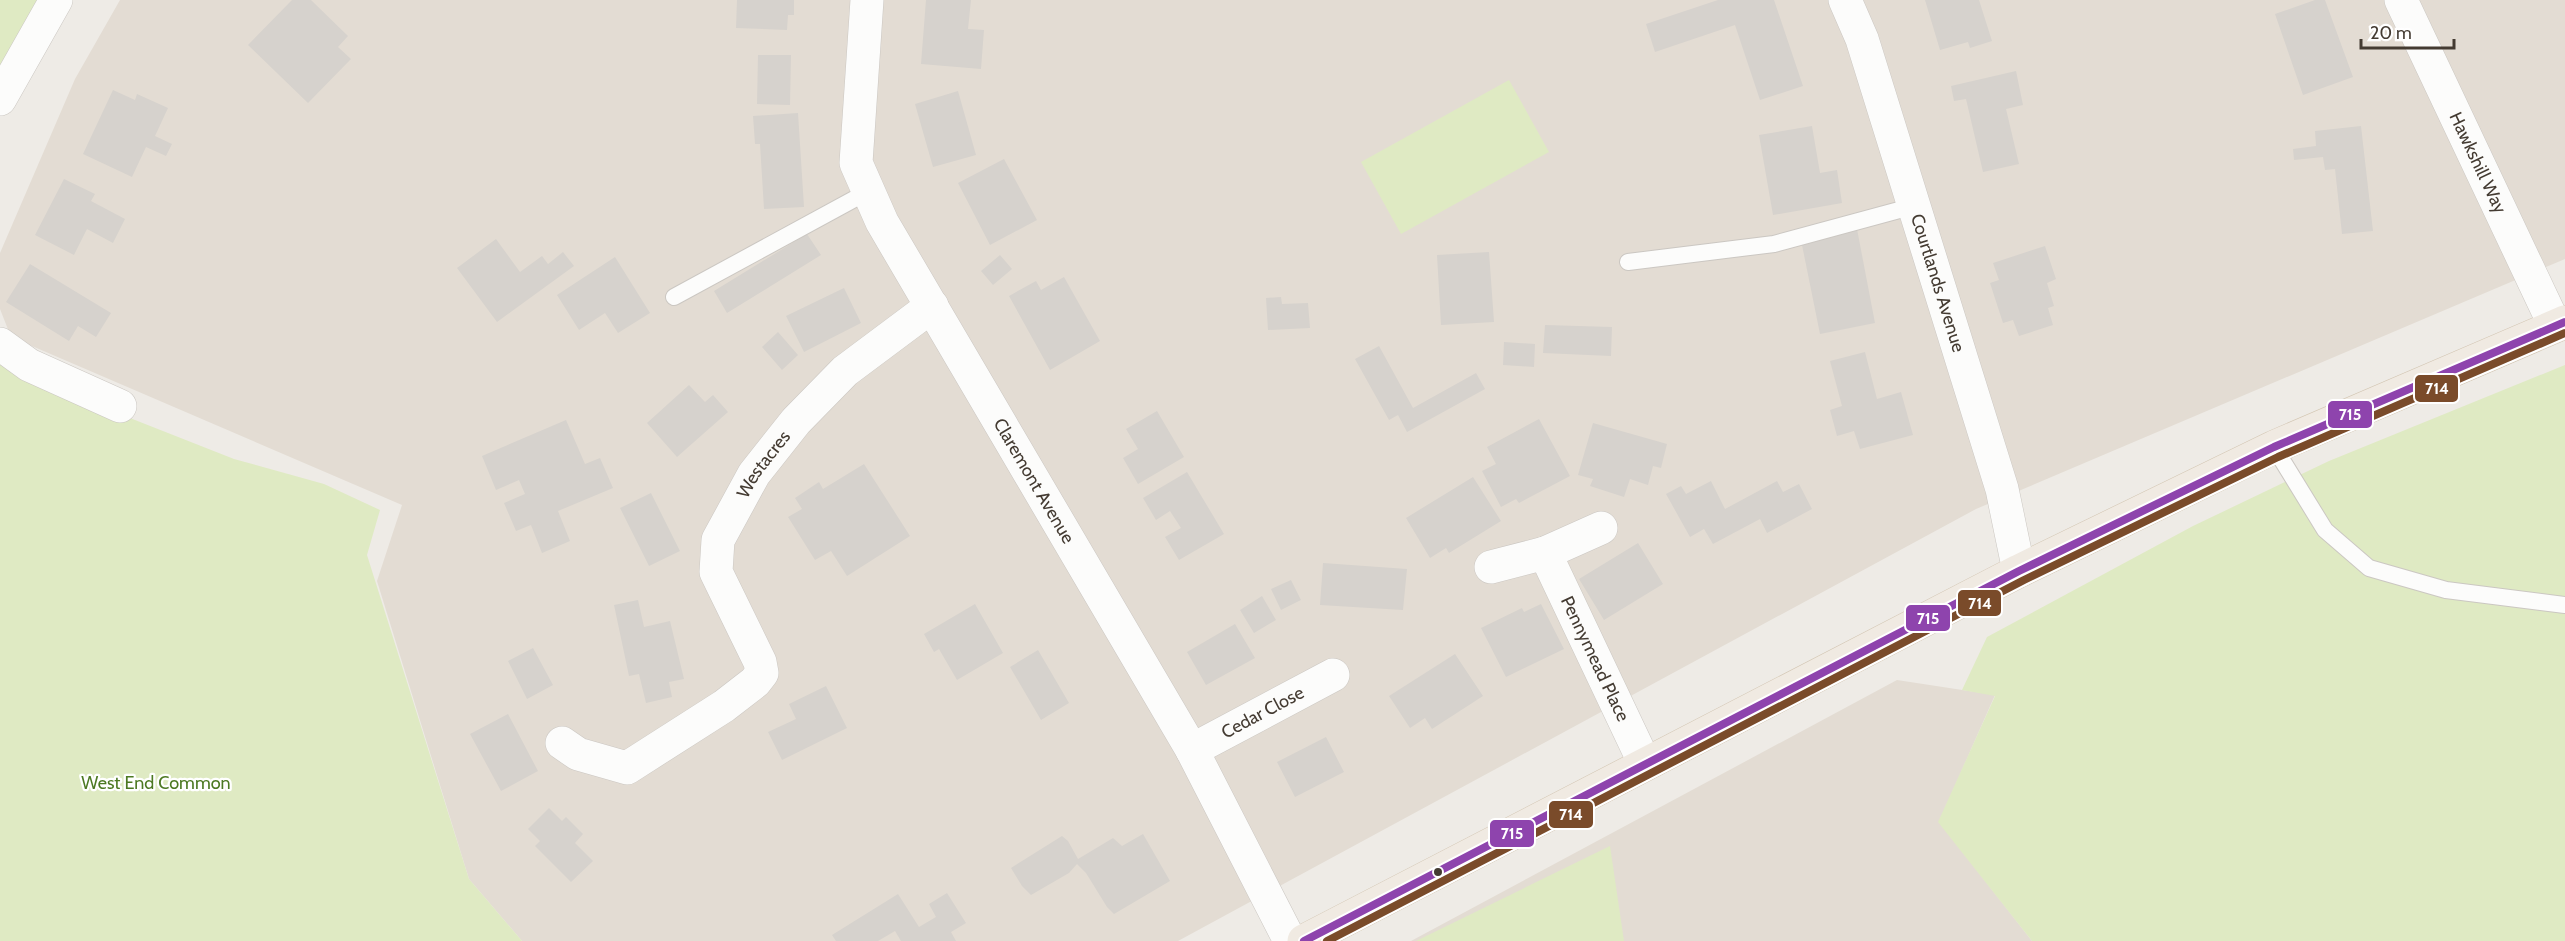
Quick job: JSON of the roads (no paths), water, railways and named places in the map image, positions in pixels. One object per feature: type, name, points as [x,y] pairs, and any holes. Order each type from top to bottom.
[{"type":"main road","points":[[1304,941],[2019,571],[2274,447],[2560,324]]},
{"type":"street","points":[[0,99],[56,0]]},
{"type":"street","name":"Claremont Avenue","points":[[867,0],[856,163],[882,222],[1192,750],[1290,941]]},
{"type":"street","name":"Courtlands Avenue","points":[[1845,0],[1862,39],[2002,489],[2019,571]]},
{"type":"street","name":"Hawkshill Way","points":[[2401,0],[2560,324]]},
{"type":"street","name":"Westacres","points":[[562,742],[578,754],[627,768],[724,706],[755,682],[762,673],[760,662],[716,572],[718,540],[754,474],[796,421],[845,371],[932,306]]},
{"type":"street","points":[[0,344],[29,365],[120,406]]},
{"type":"street","points":[[1491,567],[1545,553],[1601,528]]},
{"type":"street","name":"Pennymead Place","points":[[1545,553],[1645,764]]},
{"type":"street","name":"Cedar Close","points":[[1192,750],[1333,675]]},
{"type":"lane","points":[[674,297],[869,191]]},
{"type":"lane","points":[[1628,262],[1774,244],[1914,206]]},
{"type":"lane","points":[[2274,447],[2325,530],[2369,568],[2446,590],[2565,605]]},
{"type":"park label","name":"West End Common","points":[[156,783]]}]
